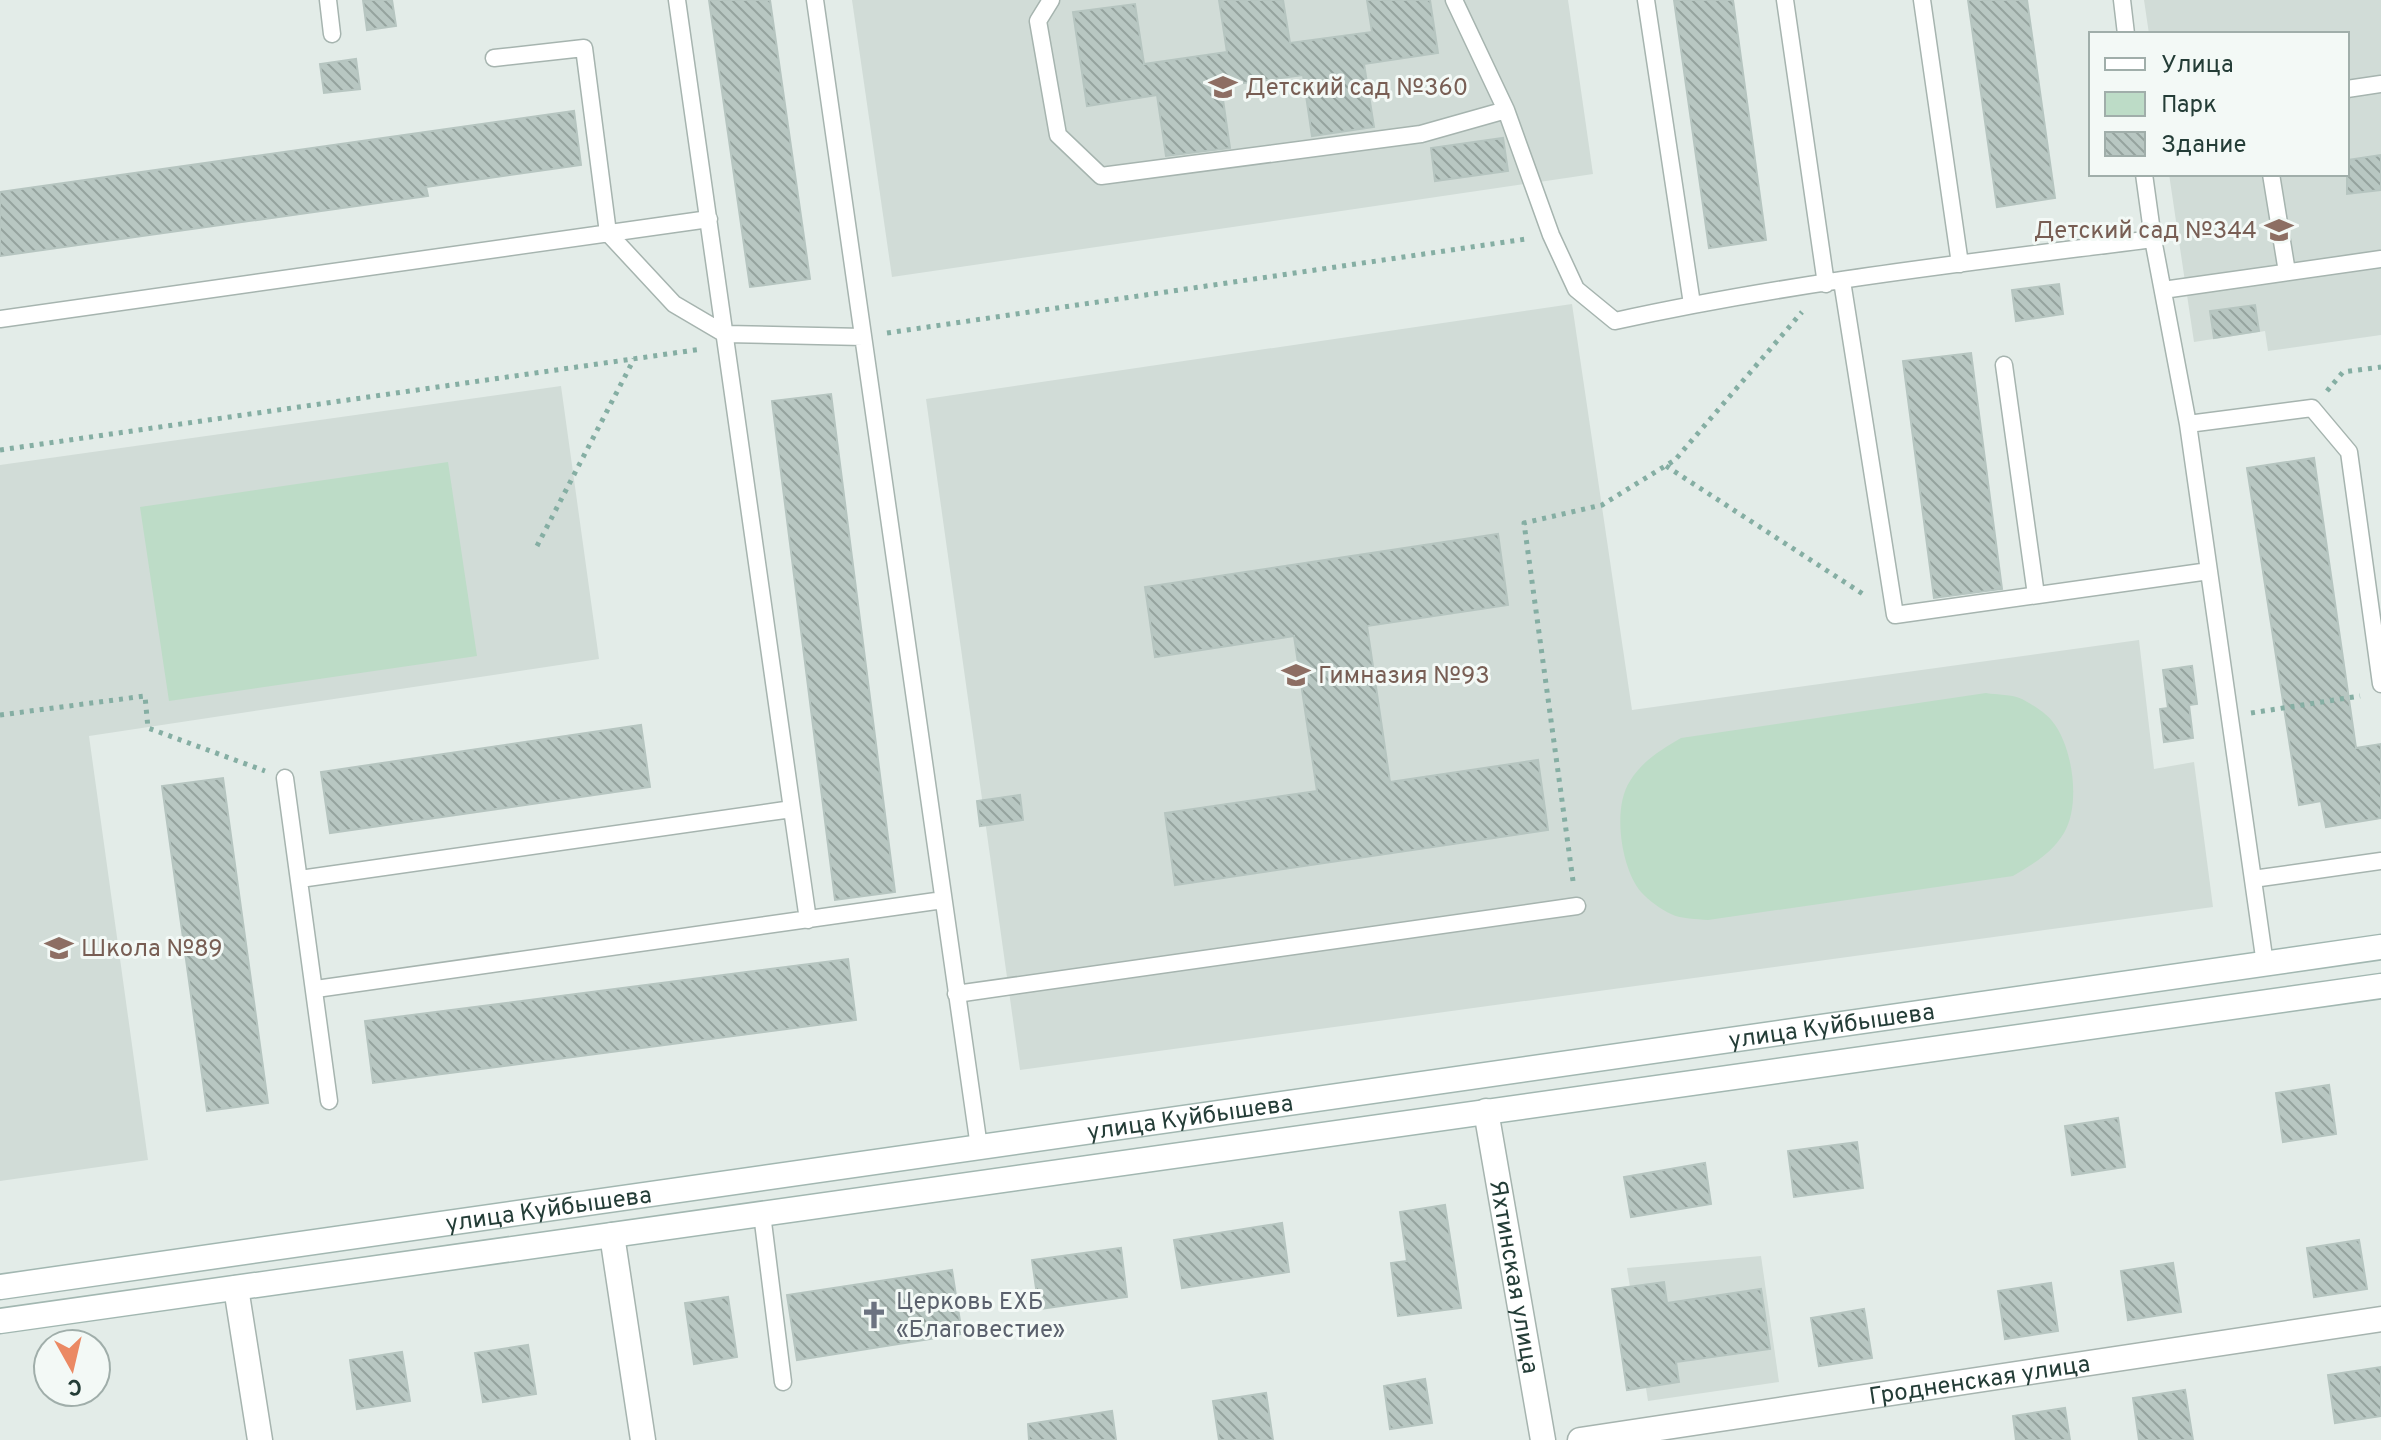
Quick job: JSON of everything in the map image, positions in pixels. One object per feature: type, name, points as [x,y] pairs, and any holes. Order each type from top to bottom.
[{"type":"main road","name":"улица Куйбышева","points":[[0,1287],[2381,947]]},
{"type":"main road","name":"улица Куйбышева","points":[[0,1321],[2381,986]]},
{"type":"main road","name":"Яхтинская улица","points":[[1481,1076],[1543,1440]]},
{"type":"main road","points":[[979,1147],[984,1183]]},
{"type":"main road","points":[[609,1201],[643,1440]]},
{"type":"main road","points":[[232,1254],[260,1440]]},
{"type":"main road","name":"Гродненская улица","points":[[1580,1440],[2381,1319]]},
{"type":"lane","points":[[328,0],[332,34]]},
{"type":"lane","points":[[677,0],[808,920]]},
{"type":"lane","points":[[815,0],[979,1147]]},
{"type":"lane","points":[[1051,0],[1038,21],[1058,135],[1101,176],[1421,134],[1506,110]]},
{"type":"lane","points":[[1454,0],[1506,110],[1551,235],[1576,289],[1615,321],[1692,304],[1834,282],[2153,239]]},
{"type":"lane","points":[[1646,0],[1692,304]]},
{"type":"lane","points":[[1785,0],[1895,615],[2209,571]]},
{"type":"lane","points":[[1922,0],[1960,264]]},
{"type":"lane","points":[[2122,0],[2126,32]]},
{"type":"lane","points":[[494,58],[584,48],[608,233],[674,304],[726,340],[863,337]]},
{"type":"lane","points":[[2349,89],[2381,84]]},
{"type":"lane","points":[[2144,176],[2188,424],[2265,964]]},
{"type":"lane","points":[[2271,176],[2287,272]]},
{"type":"lane","points":[[0,319],[709,219]]},
{"type":"lane","points":[[2163,290],[2381,259]]},
{"type":"lane","points":[[2004,365],[2036,595]]},
{"type":"lane","points":[[2188,424],[2312,408],[2349,452],[2381,684]]},
{"type":"lane","points":[[285,778],[329,1101]]},
{"type":"lane","points":[[300,879],[792,809]]},
{"type":"lane","points":[[2253,879],[2381,861]]},
{"type":"lane","points":[[316,989],[943,900]]},
{"type":"lane","points":[[956,994],[1577,906]]},
{"type":"lane","points":[[762,1214],[783,1382]]},
{"type":"path","points":[[863,337],[1551,235]]},
{"type":"path","points":[[1577,906],[1524,523],[1602,505],[1675,460],[1834,282]]},
{"type":"path","points":[[0,450],[635,358],[726,340]]},
{"type":"path","points":[[537,546],[635,358]]},
{"type":"path","points":[[2312,408],[2343,372],[2381,367]]},
{"type":"path","points":[[1666,466],[1895,615]]},
{"type":"path","points":[[0,715],[145,696],[148,728],[285,778]]},
{"type":"path","points":[[2230,716],[2366,696]]},
{"type":"shaded area","name":"Детский сад №360","points":[[852,0],[1568,0],[1593,174],[892,277]]},
{"type":"shaded area","name":"Детский сад №344","points":[[2144,0],[2381,0],[2381,335],[2268,351],[2265,331],[2194,342],[2169,176],[2349,176],[2349,32],[2149,32]]},
{"type":"shaded area","name":"Гимназия №93","points":[[1572,304],[1632,710],[2139,640],[2154,769],[2194,762],[2213,907],[1020,1070],[926,399]]},
{"type":"shaded area","name":"Школа №89","points":[[561,386],[599,659],[89,736],[148,1160],[0,1181],[0,465]]},
{"type":"shaded area","points":[[1761,1256],[1779,1382],[1648,1401],[1627,1268]]},
{"type":"green space","points":[[448,462],[477,656],[169,701],[140,507]]},
{"type":"green space","points":[[1986,693],[2018,697],[2034,706],[2049,718],[2059,732],[2070,760],[2072,807],[2064,833],[2047,853],[2013,876],[1708,920],[1684,918],[1667,912],[1644,895],[1634,881],[1621,838],[1624,793],[1647,761],[1681,738]]},
{"type":"building","points":[[363,0],[392,0],[396,26],[367,30]]},
{"type":"building","points":[[709,0],[770,0],[810,279],[750,287]]},
{"type":"building","points":[[1219,0],[1283,0],[1290,43],[1372,32],[1367,0],[1430,0],[1438,53],[1364,64],[1374,127],[1312,136],[1303,75],[1221,86],[1230,148],[1166,156],[1157,95],[1087,106],[1073,12],[1135,4],[1144,64],[1227,52]]},
{"type":"building","points":[[1674,0],[1733,0],[1766,240],[1709,248]]},
{"type":"building","points":[[1968,0],[2027,0],[2055,198],[1997,207]]},
{"type":"building","points":[[356,59],[360,89],[324,93],[320,64]]},
{"type":"building","points":[[574,111],[581,165],[426,187],[428,196],[0,256],[0,192]]},
{"type":"building","points":[[1503,138],[1508,171],[1435,181],[1431,148]]},
{"type":"building","points":[[2381,155],[2381,190],[2347,194],[2349,160]]},
{"type":"building","points":[[2059,284],[2063,314],[2016,321],[2012,290]]},
{"type":"building","points":[[2255,305],[2259,331],[2214,338],[2210,311]]},
{"type":"building","points":[[1971,353],[2002,589],[1934,598],[1903,361]]},
{"type":"building","points":[[831,394],[895,892],[835,900],[772,401]]},
{"type":"building","points":[[2314,458],[2356,748],[2381,744],[2381,818],[2326,827],[2321,801],[2299,805],[2247,468]]},
{"type":"building","points":[[1498,534],[1508,605],[1367,626],[1390,782],[1538,760],[1548,830],[1175,885],[1165,813],[1317,791],[1294,636],[1155,657],[1145,587]]},
{"type":"building","points":[[2192,666],[2197,704],[2189,705],[2193,738],[2164,742],[2160,709],[2168,708],[2163,670]]},
{"type":"building","points":[[641,725],[650,787],[330,833],[321,772]]},
{"type":"building","points":[[223,778],[268,1103],[207,1111],[162,786]]},
{"type":"building","points":[[1020,795],[1023,820],[980,826],[977,801]]},
{"type":"building","points":[[848,959],[856,1020],[373,1083],[365,1021]]},
{"type":"building","points":[[2329,1085],[2336,1134],[2283,1142],[2276,1093]]},
{"type":"building","points":[[2118,1118],[2125,1167],[2072,1175],[2065,1126]]},
{"type":"building","points":[[1857,1142],[1863,1188],[1794,1197],[1788,1151]]},
{"type":"building","points":[[1705,1163],[1711,1204],[1631,1217],[1624,1177]]},
{"type":"building","points":[[1445,1205],[1461,1308],[1398,1316],[1391,1263],[1407,1261],[1400,1212]]},
{"type":"building","points":[[1282,1223],[1289,1272],[1182,1288],[1174,1240]]},
{"type":"building","points":[[2359,1240],[2367,1289],[2314,1297],[2307,1248]]},
{"type":"building","points":[[1121,1248],[1127,1297],[1039,1309],[1032,1260]]},
{"type":"building","points":[[2173,1263],[2181,1312],[2128,1320],[2121,1271]]},
{"type":"building","name":"Церковь ЕХБ «Благовестие»","points":[[952,1270],[962,1334],[797,1360],[787,1295]]},
{"type":"building","points":[[1664,1282],[1667,1303],[1761,1289],[1770,1349],[1676,1362],[1679,1382],[1627,1390],[1612,1289]]},
{"type":"building","points":[[2051,1283],[2058,1331],[2005,1339],[1998,1291]]},
{"type":"building","points":[[728,1297],[737,1357],[694,1364],[685,1303]]},
{"type":"building","points":[[1864,1309],[1872,1358],[1819,1366],[1811,1318]]},
{"type":"building","points":[[528,1345],[536,1394],[483,1402],[475,1353]]},
{"type":"building","points":[[402,1352],[410,1401],[357,1409],[350,1360]]},
{"type":"building","points":[[2381,1367],[2381,1416],[2335,1423],[2328,1375]]},
{"type":"building","points":[[1425,1379],[1432,1423],[1390,1429],[1384,1386]]},
{"type":"building","points":[[2185,1390],[2193,1440],[2139,1440],[2133,1398]]},
{"type":"building","points":[[1266,1393],[1273,1440],[1219,1440],[1213,1401]]},
{"type":"building","points":[[2065,1408],[2070,1440],[2016,1440],[2013,1416]]},
{"type":"building","points":[[1112,1411],[1116,1440],[1029,1440],[1028,1424]]},
{"type":"place","name":"Детский сад №360","points":[[1223,87]]},
{"type":"place","name":"Детский сад №344","points":[[2279,230]]},
{"type":"place","name":"Гимназия №93","points":[[1296,675]]},
{"type":"place","name":"Школа №89","points":[[59,948]]},
{"type":"place","name":"Церковь ЕХБ «Благовестие»","points":[[874,1315]]}]
